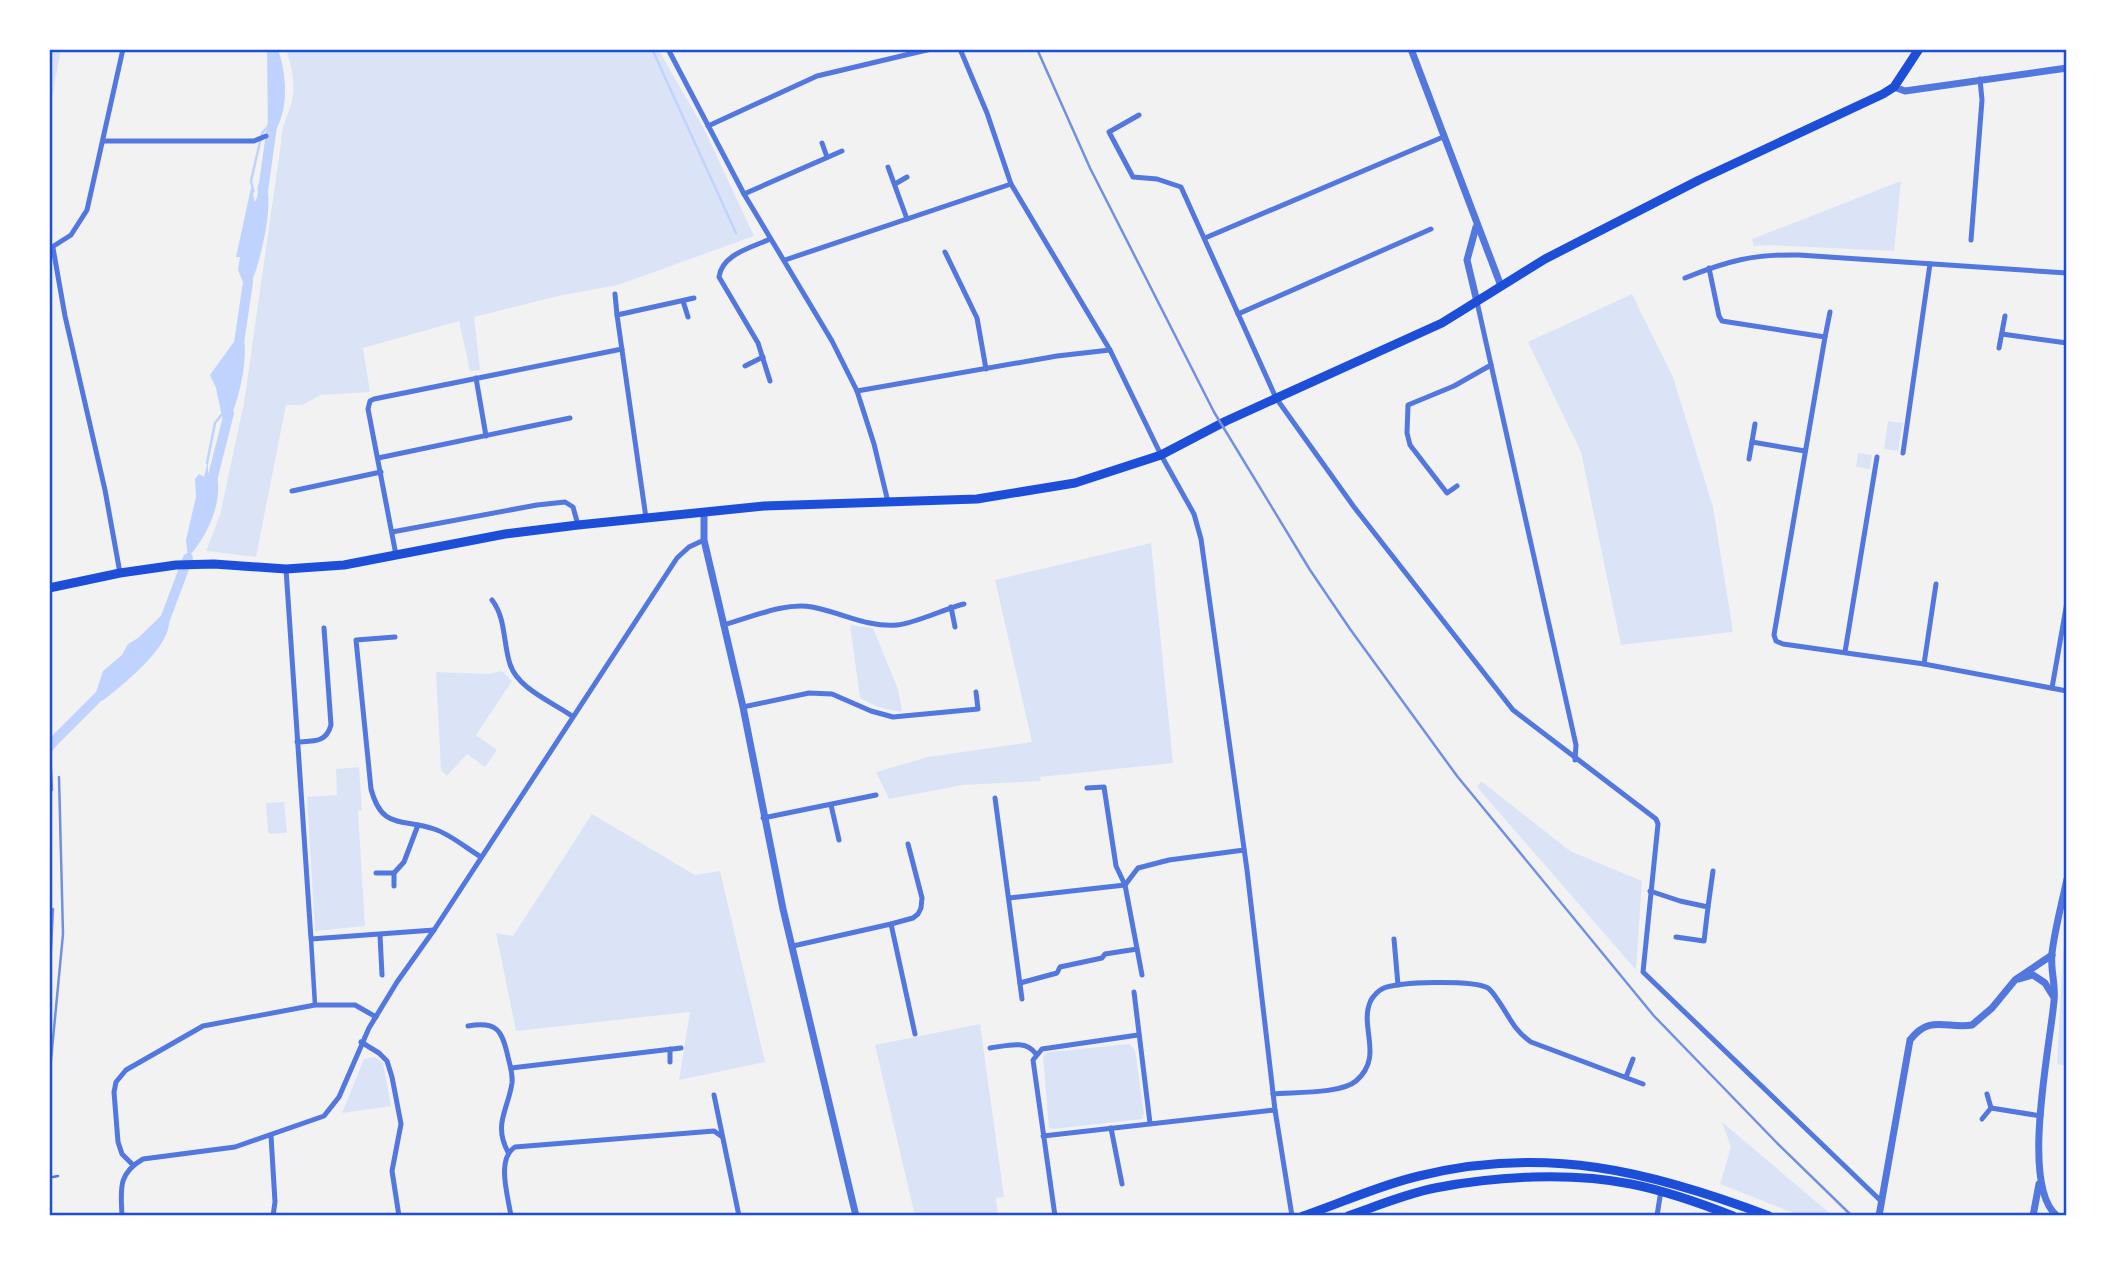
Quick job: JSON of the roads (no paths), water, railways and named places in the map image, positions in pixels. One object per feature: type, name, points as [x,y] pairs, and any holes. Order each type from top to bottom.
[{"type":"main road","points":[[49,588],[120,573],[176,565],[286,569],[345,565],[505,534],[646,518],[764,506],[978,499],[1075,483],[1161,455],[1276,398],[1441,323],[1545,259],[1687,186],[1894,87],[1919,49]]},
{"type":"main road","points":[[1303,1216],[1419,1176],[1489,1164],[1538,1161],[1612,1168],[1662,1180],[1769,1216]]},
{"type":"main road","points":[[1348,1216],[1404,1196],[1471,1182],[1550,1178],[1628,1183],[1661,1190],[1733,1216]]},
{"type":"main road","points":[[1661,1190],[1662,1180]]},
{"type":"street","points":[[120,573],[105,490],[51,249],[71,235],[87,210],[123,49]]},
{"type":"street","points":[[668,49],[744,194],[832,341],[857,391],[874,444],[888,502]]},
{"type":"street","points":[[708,126],[817,76],[931,49]]},
{"type":"street","points":[[960,49],[987,113],[1011,184],[1110,350],[1161,455],[1194,514],[1201,539],[1244,850],[1275,1110],[1292,1216]]},
{"type":"street","points":[[1411,49],[1501,286]]},
{"type":"street","points":[[1894,87],[1905,92],[2067,68]]},
{"type":"street","points":[[1971,240],[1982,100],[1980,79]]},
{"type":"street","points":[[1139,116],[1109,132],[1133,177],[1157,179],[1181,187],[1276,398],[1362,517],[1513,710],[1656,820],[1658,824],[1643,972],[1881,1200]]},
{"type":"street","points":[[104,141],[254,141],[266,136]]},
{"type":"street","points":[[1205,238],[1443,136]]},
{"type":"street","points":[[821,143],[827,157]]},
{"type":"street","points":[[744,194],[842,151]]},
{"type":"street","points":[[888,167],[907,219]]},
{"type":"street","points":[[895,184],[907,177]]},
{"type":"street","points":[[785,260],[1011,184]]},
{"type":"street","points":[[1476,226],[1467,260],[1576,745],[1575,760]]},
{"type":"street","points":[[1238,314],[1431,229]]},
{"type":"street","points":[[770,239],[725,260],[720,267],[719,277],[758,343],[770,381]]},
{"type":"street","points":[[945,252],[977,317],[986,369]]},
{"type":"street","points":[[1685,278],[1734,260],[1763,254],[2067,274]]},
{"type":"street","points":[[1903,453],[1930,264]]},
{"type":"street","points":[[1709,268],[1722,321],[1825,337]]},
{"type":"street","points":[[615,294],[646,518]]},
{"type":"street","points":[[617,315],[694,298]]},
{"type":"street","points":[[683,301],[688,317]]},
{"type":"street","points":[[1829,312],[1774,635],[1776,641],[1924,664],[2067,691]]},
{"type":"street","points":[[1999,348],[2005,316]]},
{"type":"street","points":[[2002,334],[2067,343]]},
{"type":"street","points":[[396,555],[368,409],[374,399],[622,349]]},
{"type":"street","points":[[857,391],[1057,356],[1110,350]]},
{"type":"street","points":[[745,366],[763,357]]},
{"type":"street","points":[[1457,486],[1447,494],[1410,444],[1407,433],[1408,405],[1454,386],[1491,365]]},
{"type":"street","points":[[476,378],[486,436]]},
{"type":"street","points":[[378,458],[570,418]]},
{"type":"street","points":[[1749,458],[1755,424]]},
{"type":"street","points":[[1752,442],[1805,451]]},
{"type":"street","points":[[1845,652],[1877,457]]},
{"type":"street","points":[[292,491],[381,472]]},
{"type":"street","points":[[392,532],[506,510],[565,502],[573,507],[578,526]]},
{"type":"street","points":[[704,512],[704,540],[743,707],[763,818],[856,1216]]},
{"type":"street","points":[[122,1216],[123,1177],[133,1166],[150,1157],[235,1147],[324,1116],[333,1107],[361,1042],[376,1017],[572,716],[677,558],[689,547],[704,540]]},
{"type":"street","points":[[286,569],[315,1005]]},
{"type":"street","points":[[1924,664],[1936,584]]},
{"type":"street","points":[[492,600],[499,609],[510,666],[521,682],[572,716]]},
{"type":"street","points":[[2052,688],[2067,602]]},
{"type":"street","points":[[723,625],[800,606],[872,623],[897,625],[964,604]]},
{"type":"street","points":[[951,607],[955,627]]},
{"type":"street","points":[[297,742],[323,739],[331,725],[324,628]]},
{"type":"street","points":[[395,637],[356,640],[371,789],[376,808],[393,821],[437,830],[481,858]]},
{"type":"street","points":[[743,707],[809,693],[832,694],[870,711],[893,717],[978,709],[976,692]]},
{"type":"street","points":[[1087,788],[1104,787],[1116,866],[1125,885],[1142,975]]},
{"type":"street","points":[[763,818],[876,795]]},
{"type":"street","points":[[995,798],[1022,999]]},
{"type":"street","points":[[831,805],[839,840]]},
{"type":"street","points":[[394,886],[394,873],[404,862],[418,825]]},
{"type":"street","points":[[793,946],[913,918],[921,908],[922,898],[908,844]]},
{"type":"street","points":[[1009,898],[1125,885],[1138,868],[1169,860],[1244,850]]},
{"type":"street","points":[[1676,937],[1704,941],[1713,871]]},
{"type":"street","points":[[376,873],[394,873]]},
{"type":"street","points":[[2034,1216],[2040,1180],[2041,1116],[2055,998],[2052,955],[2067,879]]},
{"type":"street","points":[[1650,891],[1708,907]]},
{"type":"street","points":[[891,924],[915,1034]]},
{"type":"street","points":[[311,939],[434,930]]},
{"type":"street","points":[[380,935],[382,975]]},
{"type":"street","points":[[1394,939],[1398,985]]},
{"type":"street","points":[[1020,983],[1057,973],[1060,967],[1137,948]]},
{"type":"street","points":[[1879,1216],[1910,1040],[1918,1030],[1926,1026],[1972,1025],[1992,1008],[2015,980],[2052,955]]},
{"type":"street","points":[[2015,980],[2033,975],[2045,983],[2055,998]]},
{"type":"street","points":[[1273,1094],[1341,1088],[1359,1078],[1369,1065],[1372,1053],[1369,1011],[1371,1001],[1383,988],[1468,982],[1487,988],[1518,1031],[1531,1042],[1643,1084]]},
{"type":"street","points":[[1134,992],[1150,1123]]},
{"type":"street","points":[[133,1166],[122,1154],[118,1142],[114,1092],[121,1075],[203,1026],[315,1005],[355,1005],[376,1017]]},
{"type":"street","points":[[468,1026],[488,1024],[500,1030],[511,1068],[512,1082],[500,1123],[503,1142],[508,1152]]},
{"type":"street","points":[[1055,1216],[1033,1060],[1042,1049],[1138,1035]]},
{"type":"street","points":[[361,1042],[379,1052],[387,1061],[393,1077],[401,1124],[392,1171],[399,1216]]},
{"type":"street","points":[[990,1048],[1024,1044],[1036,1054]]},
{"type":"street","points":[[511,1068],[681,1048]]},
{"type":"street","points":[[670,1049],[670,1062]]},
{"type":"street","points":[[1626,1076],[1633,1059]]},
{"type":"street","points":[[1987,1094],[1991,1108]]},
{"type":"street","points":[[714,1095],[739,1216]]},
{"type":"street","points":[[1991,1108],[2041,1116]]},
{"type":"street","points":[[1982,1119],[1991,1108]]},
{"type":"street","points":[[1043,1136],[1275,1110]]},
{"type":"street","points":[[1111,1128],[1122,1184]]},
{"type":"street","points":[[511,1216],[504,1162],[508,1152],[516,1147],[714,1131],[721,1136]]},
{"type":"street","points":[[271,1136],[275,1202],[273,1216]]},
{"type":"street","points":[[2040,1180],[2045,1202],[2057,1216]]},
{"type":"street","points":[[1657,1216],[1661,1190]]},
{"type":"lane","points":[[53,1177],[58,1176]]},
{"type":"water","points":[[267,49],[278,49],[285,82],[284,106],[271,137],[268,133]]},
{"type":"water","points":[[259,183],[267,187],[268,210],[260,255],[247,292],[238,270],[240,257],[236,257],[251,188],[255,190],[255,202],[260,191],[257,189]]},
{"type":"water","points":[[241,332],[245,351],[242,380],[234,408],[224,426],[216,388],[210,375]]},
{"type":"water","points":[[208,461],[208,473],[215,470],[218,481],[216,504],[208,528],[188,557],[186,540],[196,497],[195,479],[199,474],[204,477]]},
{"type":"water","points":[[168,613],[169,625],[165,637],[147,661],[104,700],[93,702],[103,671],[122,655],[128,644],[163,614]]},
{"type":"water","points":[[65,729],[62,739],[49,755],[49,738]]},
{"type":"waterway","points":[[652,49],[736,233]]},
{"type":"waterway","points":[[262,198],[272,126]]},
{"type":"waterway","points":[[253,190],[251,181],[262,133],[268,127]]},
{"type":"waterway","points":[[239,343],[248,282]]},
{"type":"waterway","points":[[212,480],[229,413]]},
{"type":"waterway","points":[[207,463],[215,423],[222,414]]},
{"type":"waterway","points":[[164,622],[188,558]]},
{"type":"waterway","points":[[49,746],[101,694]]},
{"type":"railway","points":[[1037,49],[1090,168],[1214,412],[1310,570],[1350,629],[1457,776],[1654,1016],[1852,1216]]},
{"type":"railway","points":[[49,730],[52,790]]},
{"type":"railway","points":[[49,1081],[63,934],[59,777]]},
{"type":"railway","points":[[50,968],[53,909]]}]
